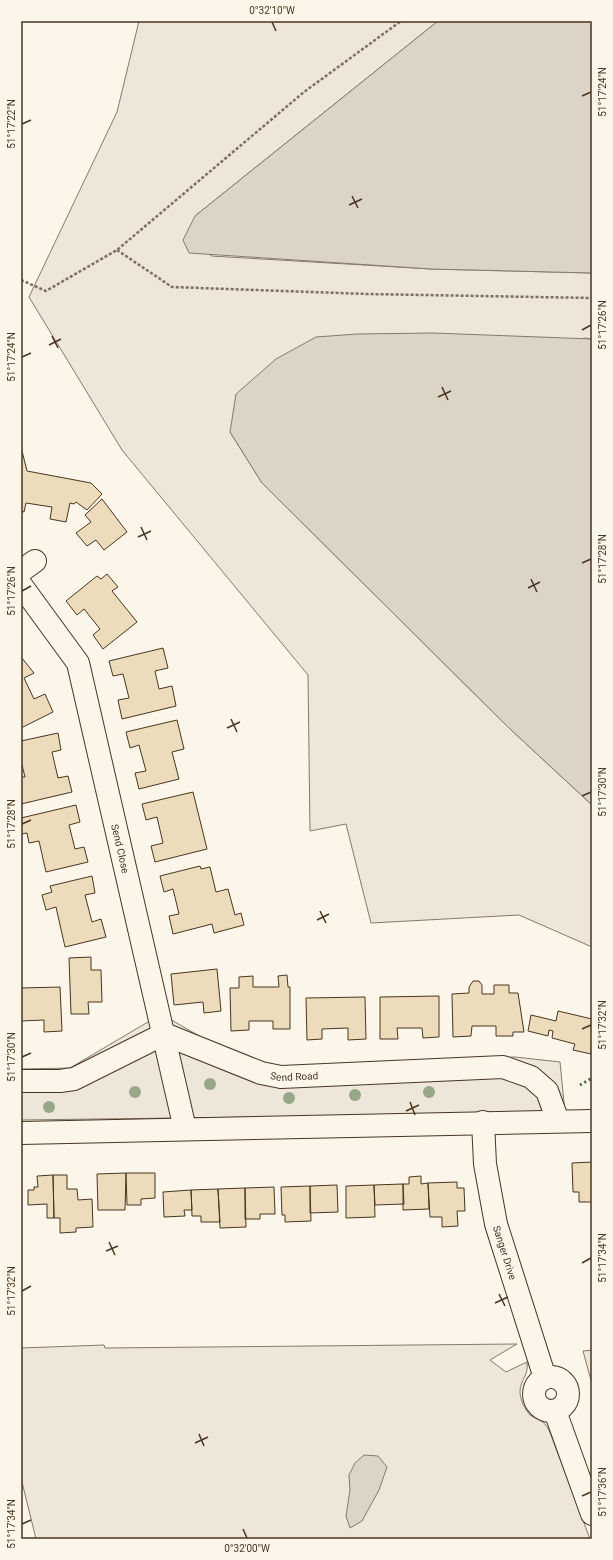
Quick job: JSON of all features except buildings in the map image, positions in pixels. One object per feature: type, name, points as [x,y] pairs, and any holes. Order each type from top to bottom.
[{"type":"street","name":"Send Close","points":[[21,585],[78,663],[185,1129]]},
{"type":"street","points":[[21,1082],[60,1081],[74,1079],[164,1034]]},
{"type":"street","name":"Send Road","points":[[164,1034],[261,1073],[281,1077],[503,1067],[531,1077],[547,1091],[558,1121]]},
{"type":"street","points":[[21,1133],[483,1122],[592,1121]]},
{"type":"street","name":"Sanger Drive","points":[[483,1122],[485,1164],[496,1224],[545,1378],[554,1378],[562,1382],[567,1389],[567,1398],[563,1406],[555,1411],[592,1514]]},
{"type":"path","points":[[21,280],[46,291],[116,250],[304,92],[401,21]]},
{"type":"path","points":[[116,250],[172,287],[368,294],[592,298]]},
{"type":"shaded area","points":[[139,21],[438,21],[195,216],[211,256],[431,269],[592,273],[592,339],[585,338],[230,432],[262,483],[509,728],[592,805],[592,947],[519,915],[371,923],[346,824],[310,831],[308,675],[122,450],[29,297],[117,112]]},
{"type":"shaded area","points":[[438,21],[592,21],[592,273],[431,269],[189,253],[183,240],[195,216]]},
{"type":"shaded area","points":[[433,333],[592,339],[592,805],[509,728],[262,483],[230,432],[236,394],[276,359],[316,337],[357,334]]},
{"type":"shaded area","points":[[168,1018],[255,1068],[515,1057],[560,1062],[565,1113],[21,1120],[21,1069],[70,1068],[153,1019]]},
{"type":"shaded area","points":[[517,1344],[490,1360],[506,1372],[527,1362],[527,1371],[520,1388],[522,1401],[530,1415],[543,1422],[549,1430],[590,1539],[36,1539],[21,1478],[21,1348],[104,1345],[105,1348]]},
{"type":"shaded area","points":[[592,1350],[592,1384],[583,1351]]},
{"type":"shaded area","points":[[364,1455],[378,1456],[387,1467],[379,1490],[362,1521],[350,1528],[346,1516],[350,1490],[349,1475],[355,1463]]},
{"type":"hedge","points":[[580,1085],[592,1078]]}]
